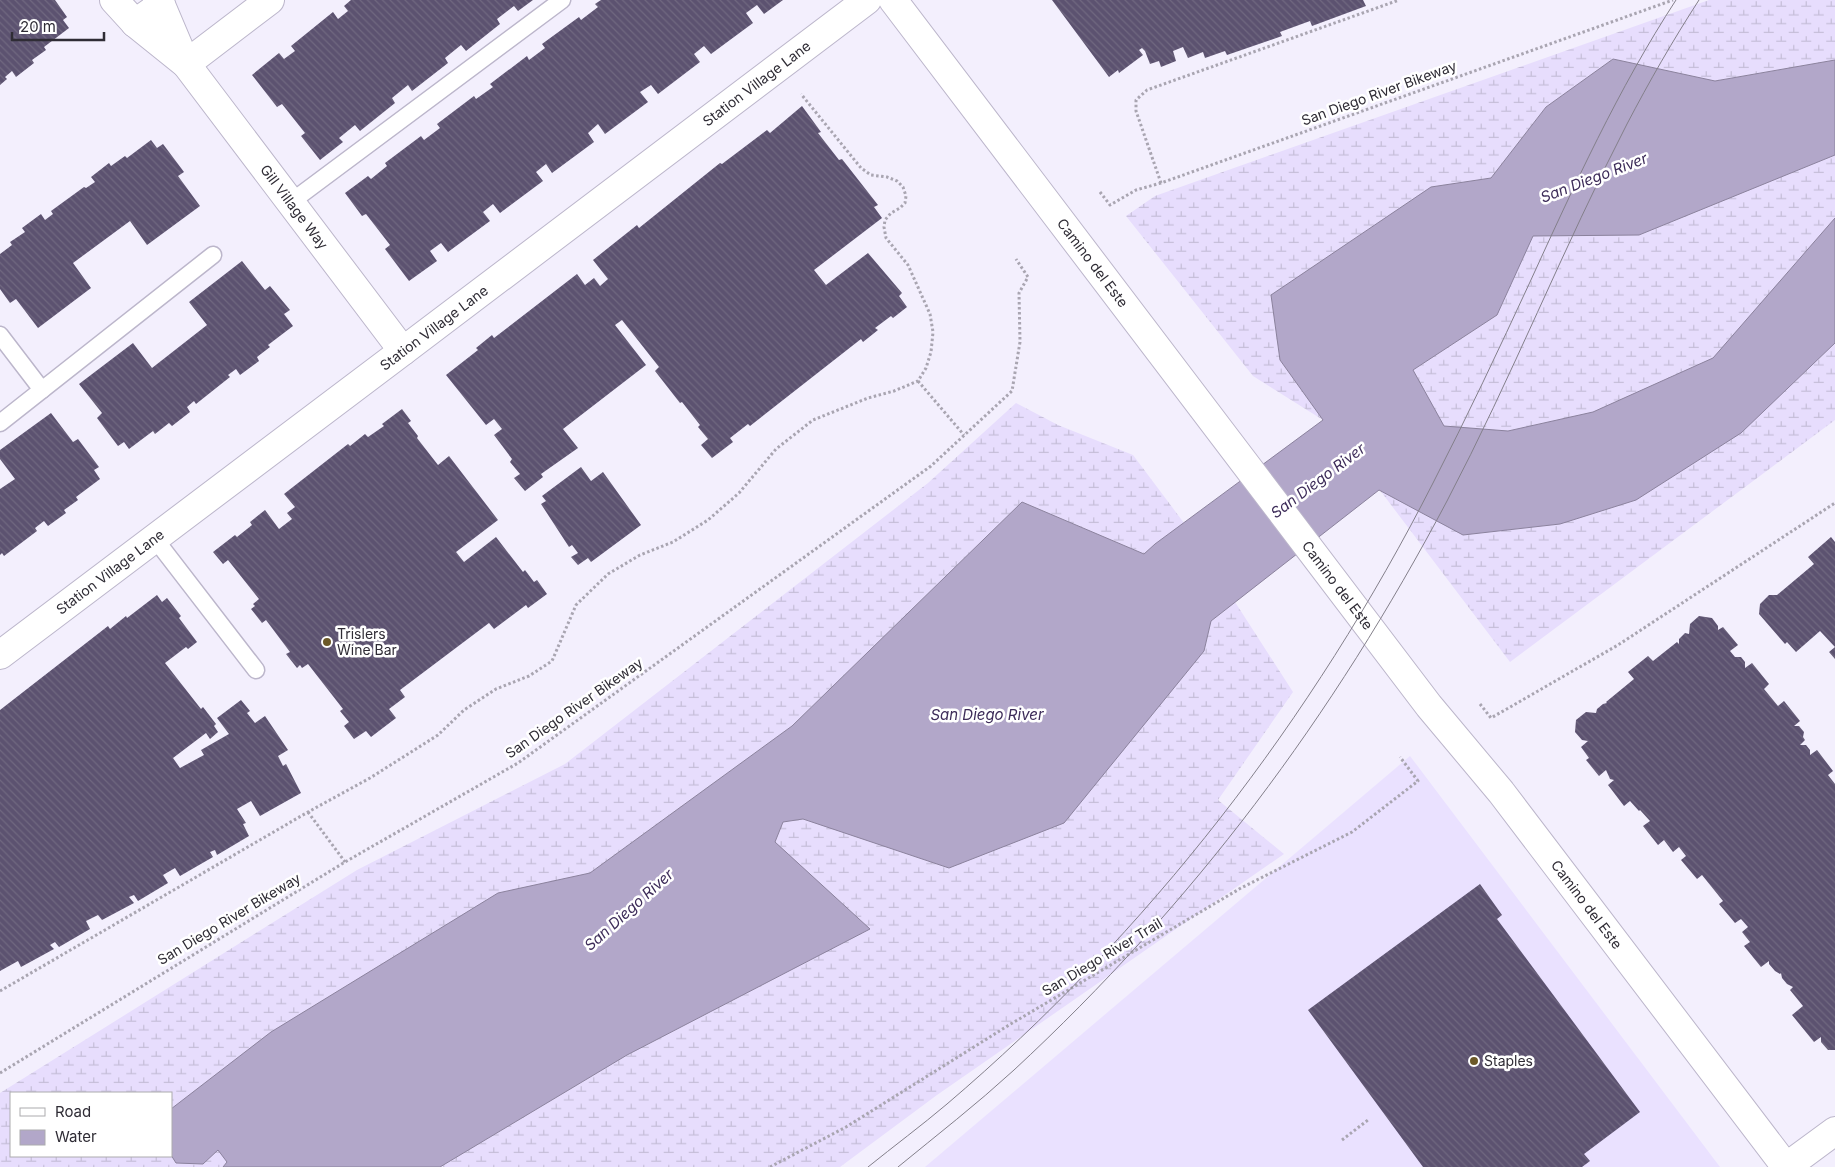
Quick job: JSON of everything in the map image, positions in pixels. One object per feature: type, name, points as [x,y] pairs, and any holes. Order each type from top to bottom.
[{"type":"main road","name":"Gill Village Way","points":[[114,0],[135,24],[186,64],[403,351]]},
{"type":"main road","points":[[186,64],[270,0]]},
{"type":"main road","name":"Station Village Lane","points":[[0,656],[867,0]]},
{"type":"main road","name":"Camino del Este","points":[[892,0],[1429,706],[1501,792],[1786,1167]]},
{"type":"main road","name":"Gill Village Way","points":[[161,2],[186,64]]},
{"type":"main road","points":[[135,24],[161,2]]},
{"type":"main road","points":[[1786,1167],[1835,1131]]},
{"type":"lane","points":[[291,202],[562,0]]},
{"type":"lane","points":[[0,423],[213,255]]},
{"type":"lane","points":[[0,335],[42,390]]},
{"type":"lane","points":[[155,539],[256,670]]},
{"type":"path","points":[[1161,183],[1136,111],[1136,100],[1146,90],[1399,0]]},
{"type":"path","name":"San Diego River Bikeway","points":[[1100,192],[1110,205],[1136,190],[1161,183],[1673,0]]},
{"type":"path","points":[[0,991],[370,778],[438,735],[464,710],[496,689],[529,676],[552,661],[576,605],[608,574],[640,555],[673,542],[708,520],[739,493],[776,449],[813,420],[918,381],[926,368],[931,352],[932,332],[930,314],[908,265],[886,238],[884,227],[885,220],[891,213],[905,203],[906,196],[903,187],[897,181],[887,176],[871,175],[861,168],[801,94]]},
{"type":"path","name":"San Diego River Bikeway","points":[[0,1073],[345,862],[518,764],[931,466],[1012,391],[1020,342],[1019,293],[1028,277],[1016,259]]},
{"type":"path","points":[[918,381],[964,435]]},
{"type":"path","points":[[1480,704],[1491,718],[1618,645],[1835,502]]},
{"type":"path","name":"San Diego River Trail","points":[[770,1167],[846,1127],[1009,1025],[1241,888],[1352,832],[1418,781],[1400,757]]},
{"type":"path","points":[[308,812],[345,862]]},
{"type":"path","points":[[1342,1140],[1368,1120]]},
{"type":"shaded area","points":[[1410,756],[1720,1167],[925,1167]]},
{"type":"green space","points":[[1709,0],[1835,0],[1835,60],[1715,81],[1613,59],[1546,107],[1491,178],[1431,187],[1280,360],[1323,420],[1253,376],[1126,216],[1155,196]]},
{"type":"green space","points":[[1835,155],[1835,420],[1510,662],[1379,489],[1413,370],[1497,315],[1533,236],[1639,235]]},
{"type":"green space","points":[[1016,403],[1058,425],[1133,455],[1184,523],[1144,554],[1022,502],[792,726],[590,873],[223,1167],[0,1167],[0,1093],[357,870],[565,764],[928,483]]},
{"type":"green space","points":[[1235,602],[1293,692],[1218,800],[1284,854],[937,1095],[840,1167],[440,1167],[627,1055],[800,965],[775,842],[783,822],[803,819],[1204,651],[1211,621]]},
{"type":"water","name":"San Diego River","points":[[1613,59],[1715,81],[1835,60],[1835,155],[1639,235],[1533,236],[1497,315],[1413,370],[1444,426],[1508,431],[1593,412],[1713,358],[1835,218],[1835,343],[1741,433],[1636,500],[1560,524],[1463,535],[1379,490],[1211,621],[1204,651],[1064,823],[949,868],[803,819],[783,822],[775,842],[870,929],[627,1055],[440,1167],[223,1167],[227,1162],[218,1150],[203,1164],[176,1163],[172,1157],[172,1108],[271,1032],[498,893],[590,873],[792,726],[1022,502],[1144,554],[1323,420],[1280,360],[1271,295],[1431,187],[1491,178],[1546,107]]},
{"type":"building","points":[[0,0],[55,0],[67,17],[63,20],[69,28],[44,47],[46,50],[32,60],[34,63],[16,77],[12,71],[0,85]]},
{"type":"building","points":[[351,0],[533,0],[518,11],[514,6],[497,19],[500,24],[466,51],[461,45],[445,58],[448,63],[412,91],[408,85],[392,98],[395,103],[360,131],[355,125],[339,138],[343,142],[320,160],[301,136],[305,133],[282,104],[277,107],[252,75],[279,53],[284,59],[295,51],[291,46],[333,12],[338,19],[348,11],[344,6]]},
{"type":"building","points":[[601,0],[783,0],[764,14],[757,5],[746,13],[753,23],[711,54],[704,46],[694,54],[700,62],[658,94],[651,85],[640,92],[648,102],[605,134],[598,124],[588,133],[594,142],[552,173],[546,164],[536,172],[543,181],[500,213],[493,204],[483,212],[490,221],[448,252],[441,243],[430,251],[437,261],[409,281],[385,249],[390,245],[366,214],[362,216],[345,193],[368,176],[371,179],[387,166],[385,163],[421,136],[424,140],[440,128],[437,124],[474,96],[476,99],[493,87],[490,84],[527,56],[529,60],[545,48],[542,44],[579,17],[581,20],[598,7],[595,4]]},
{"type":"building","points":[[1052,0],[1363,0],[1366,6],[1312,26],[1310,21],[1280,32],[1282,36],[1227,55],[1225,51],[1205,58],[1203,52],[1188,58],[1183,47],[1173,51],[1176,61],[1161,67],[1159,61],[1150,64],[1142,48],[1139,50],[1143,55],[1119,73],[1118,70],[1109,77]]},
{"type":"building","points":[[802,106],[821,132],[818,133],[839,160],[842,159],[878,205],[874,207],[882,218],[814,270],[826,285],[868,253],[902,293],[899,296],[907,307],[893,318],[891,316],[875,328],[878,330],[863,342],[861,339],[750,426],[748,424],[730,438],[733,442],[712,458],[701,445],[708,439],[698,427],[700,425],[655,371],[659,367],[622,320],[615,325],[646,365],[563,429],[578,448],[541,474],[543,477],[525,491],[514,478],[520,474],[510,462],[512,459],[494,435],[502,429],[494,419],[486,425],[446,375],[478,350],[476,348],[492,335],[494,338],[577,274],[585,285],[594,278],[600,286],[608,279],[593,260],[637,225],[639,228],[720,163],[722,164],[767,130],[770,133]]},
{"type":"building","points":[[151,140],[157,148],[163,144],[184,172],[178,176],[200,206],[147,245],[130,221],[73,263],[91,288],[38,328],[16,299],[10,303],[0,289],[0,254],[12,245],[10,242],[25,232],[22,228],[41,214],[45,220],[53,214],[51,211],[84,187],[86,188],[95,182],[91,177],[109,163],[111,166],[125,156],[127,158]]},
{"type":"building","points":[[242,261],[265,290],[270,286],[290,310],[284,314],[293,326],[268,345],[270,347],[257,357],[259,361],[240,375],[236,369],[228,375],[230,377],[196,404],[194,401],[187,407],[190,412],[172,426],[169,423],[155,434],[153,431],[129,449],[124,442],[118,446],[97,418],[102,413],[79,384],[133,343],[152,368],[207,325],[189,302]]},
{"type":"building","points":[[402,409],[411,421],[408,423],[418,436],[417,438],[438,465],[449,456],[498,520],[456,552],[464,562],[496,537],[523,572],[525,570],[534,582],[537,580],[547,594],[528,608],[526,605],[494,629],[489,623],[400,690],[405,697],[389,709],[396,718],[371,737],[366,731],[354,739],[344,726],[349,722],[340,711],[343,709],[308,664],[302,668],[300,665],[297,668],[286,654],[290,652],[266,620],[262,623],[251,609],[255,606],[253,604],[259,599],[228,560],[223,564],[213,552],[252,525],[250,522],[265,510],[279,529],[292,519],[287,513],[295,507],[284,494],[348,444],[350,446],[365,434],[368,437],[384,426],[382,424]]},
{"type":"building","points":[[51,413],[73,442],[78,439],[99,467],[94,470],[100,479],[76,497],[78,500],[64,510],[66,513],[48,526],[44,521],[35,528],[37,531],[4,556],[2,553],[0,555],[0,489],[15,479],[0,459],[0,450]]},
{"type":"building","points":[[581,467],[591,481],[603,472],[641,525],[591,562],[588,558],[578,565],[571,557],[578,553],[572,545],[569,547],[541,504],[546,501],[542,496]]},
{"type":"building","points":[[1831,537],[1835,542],[1835,647],[1820,631],[1796,652],[1787,642],[1785,644],[1759,614],[1760,604],[1769,595],[1777,595],[1814,564],[1808,557]]},
{"type":"building","points":[[157,595],[162,602],[167,598],[197,642],[188,649],[186,647],[165,663],[201,709],[203,707],[216,724],[214,726],[218,732],[210,739],[206,733],[173,758],[180,768],[204,755],[201,750],[229,734],[217,718],[241,700],[250,711],[247,713],[255,723],[265,716],[288,750],[278,756],[283,766],[286,764],[301,793],[260,816],[251,801],[237,809],[246,823],[243,824],[249,836],[217,855],[215,850],[210,852],[213,857],[180,876],[175,868],[163,875],[168,883],[138,901],[134,895],[129,897],[134,903],[102,920],[98,915],[86,921],[90,929],[59,947],[55,942],[50,945],[54,949],[21,967],[18,961],[0,971],[0,710],[108,626],[110,629]]},
{"type":"building","points":[[1699,616],[1712,618],[1718,626],[1718,630],[1723,627],[1738,645],[1730,651],[1735,657],[1741,657],[1745,662],[1745,668],[1752,663],[1769,684],[1764,689],[1778,706],[1784,701],[1800,721],[1794,726],[1799,726],[1804,732],[1803,737],[1805,740],[1800,745],[1806,745],[1810,750],[1810,755],[1817,750],[1833,771],[1828,775],[1835,784],[1835,1050],[1828,1050],[1821,1042],[1821,1037],[1814,1042],[1792,1015],[1803,1006],[1790,990],[1793,987],[1787,984],[1782,978],[1781,973],[1775,971],[1769,964],[1769,961],[1761,967],[1744,946],[1750,942],[1742,932],[1748,927],[1741,919],[1735,923],[1719,904],[1723,901],[1702,875],[1697,879],[1681,860],[1686,856],[1679,847],[1673,852],[1664,840],[1658,845],[1643,826],[1650,821],[1630,801],[1624,806],[1608,785],[1614,780],[1610,779],[1606,770],[1599,776],[1586,760],[1589,758],[1581,747],[1588,741],[1582,740],[1575,732],[1576,720],[1586,712],[1596,713],[1597,709],[1607,703],[1634,679],[1628,672],[1648,656],[1653,661],[1677,642],[1679,644],[1679,639],[1685,633],[1689,634],[1690,624]]},
{"type":"building","points":[[1835,647],[1835,659],[1829,652]]},
{"type":"building","name":"Staples","points":[[1480,884],[1502,915],[1497,919],[1640,1112],[1584,1154],[1590,1161],[1582,1167],[1423,1167],[1308,1010]]},
{"type":"tram line","points":[[868,1167],[947,1104],[1021,1038],[1091,968],[1157,895],[1220,818],[1279,738],[1335,656],[1386,570],[1433,483],[1483,383],[1598,138],[1635,68],[1676,0]]},
{"type":"tram line","points":[[898,1167],[1014,1070],[1079,1007],[1200,874],[1255,804],[1307,732],[1356,658],[1403,581],[1447,501],[1494,407],[1581,218],[1627,124],[1699,0]]},
{"type":"place","name":"Trislers Wine Bar","points":[[327,642]]},
{"type":"place","name":"Staples","points":[[1474,1061]]}]
